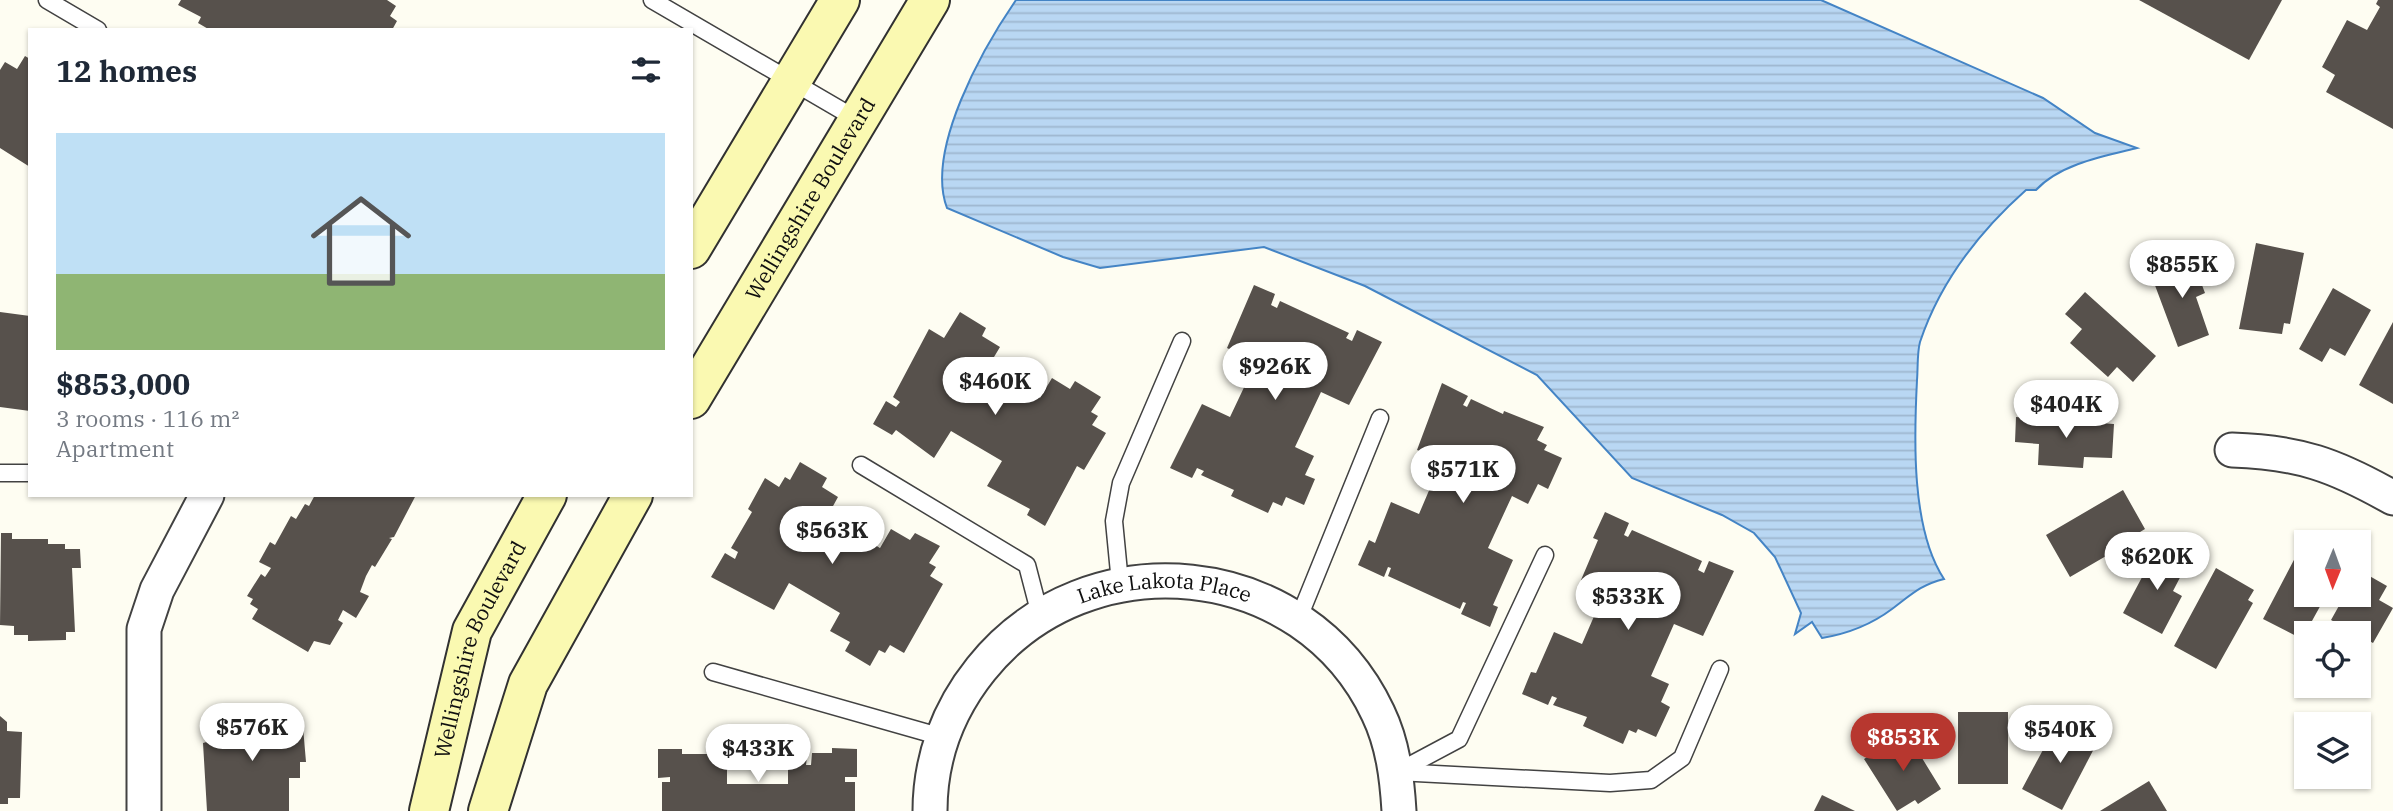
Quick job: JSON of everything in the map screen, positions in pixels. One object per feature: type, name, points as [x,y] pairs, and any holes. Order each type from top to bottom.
[{"type":"street","points":[[693,246],[840,0]]},
{"type":"street","name":"Wellingshire Boulevard","points":[[693,395],[930,0]]},
{"type":"street","points":[[2232,450],[2276,452],[2306,458],[2351,474],[2393,498]]},
{"type":"street","points":[[144,811],[144,629],[157,590],[206,497]]},
{"type":"street","name":"Wellingshire Boulevard","points":[[429,811],[472,631],[546,497]]},
{"type":"street","points":[[488,811],[528,684],[632,497]]},
{"type":"street","name":"Lake Lakota Place","points":[[930,811],[930,789],[942,737],[965,689],[990,658],[1040,615],[1078,596],[1120,583],[1182,580],[1243,592],[1298,620],[1344,661],[1378,713],[1397,772],[1399,811]]},
{"type":"lane","points":[[47,0],[95,28]]},
{"type":"lane","points":[[652,0],[858,120]]},
{"type":"lane","points":[[1120,583],[1114,520],[1121,483],[1182,341]]},
{"type":"lane","points":[[1298,620],[1380,418]]},
{"type":"lane","points":[[861,465],[1027,565],[1040,615]]},
{"type":"lane","points":[[0,473],[28,474]]},
{"type":"lane","points":[[1397,772],[1459,739],[1545,555]]},
{"type":"lane","points":[[1397,772],[1610,783],[1651,780],[1682,758],[1720,669]]},
{"type":"lane","points":[[713,672],[942,737]]},
{"type":"water","points":[[1016,0],[1821,0],[2043,98],[2095,133],[2137,148],[2083,162],[2057,174],[2036,190],[2026,190],[1978,240],[1950,278],[1920,342],[1915,429],[1917,482],[1925,535],[1944,579],[1922,587],[1867,624],[1822,638],[1812,622],[1795,634],[1801,613],[1775,557],[1754,533],[1722,515],[1632,478],[1537,375],[1365,286],[1264,247],[1100,268],[1063,257],[947,208],[942,184],[950,129],[974,72]]},
{"type":"building","points":[[181,0],[387,0],[396,6],[390,16],[397,21],[393,28],[207,28],[198,23],[201,17],[178,5]]},
{"type":"building","points":[[2139,0],[2282,0],[2249,60]]},
{"type":"building","points":[[2378,0],[2393,0],[2393,129],[2326,92],[2335,75],[2322,67],[2347,20],[2367,30],[2380,7],[2376,4]]},
{"type":"building","points":[[25,56],[28,58],[28,166],[0,148],[0,70],[5,62],[17,69]]},
{"type":"building","points":[[2256,243],[2304,253],[2290,324],[2284,323],[2282,334],[2239,329]]},
{"type":"building","points":[[2191,256],[2205,293],[2196,297],[2209,335],[2178,347],[2150,272]]},
{"type":"building","points":[[1254,285],[1275,294],[1271,305],[1277,308],[1280,301],[1349,333],[1346,338],[1352,341],[1357,330],[1382,342],[1349,405],[1321,392],[1295,447],[1314,456],[1305,475],[1315,479],[1304,505],[1286,497],[1282,506],[1273,502],[1268,513],[1231,496],[1234,490],[1201,475],[1204,471],[1197,468],[1192,478],[1170,468],[1202,404],[1230,417],[1256,362],[1227,348]]},
{"type":"building","points":[[2333,288],[2371,310],[2345,356],[2330,348],[2322,362],[2299,349]]},
{"type":"building","points":[[2085,292],[2156,356],[2133,382],[2117,367],[2108,377],[2070,343],[2082,329],[2065,314]]},
{"type":"building","points":[[0,312],[28,316],[28,411],[0,407]]},
{"type":"building","points":[[960,312],[986,328],[982,336],[1000,347],[988,367],[1040,398],[1052,378],[1070,389],[1075,381],[1101,397],[1091,412],[1098,416],[1092,425],[1106,433],[1084,470],[1077,466],[1045,526],[1027,515],[1030,509],[987,486],[1002,461],[951,431],[934,458],[896,430],[892,435],[873,424],[886,401],[896,407],[900,402],[893,397],[929,329],[944,338]]},
{"type":"building","points":[[2393,322],[2393,404],[2359,385]]},
{"type":"building","points":[[1442,383],[1468,396],[1463,405],[1467,407],[1471,399],[1503,414],[1504,411],[1544,427],[1537,440],[1547,445],[1544,450],[1562,458],[1548,489],[1538,484],[1528,504],[1512,496],[1488,548],[1513,560],[1493,605],[1498,607],[1490,627],[1461,614],[1466,603],[1463,602],[1460,609],[1388,576],[1391,568],[1388,567],[1384,577],[1358,565],[1369,540],[1375,543],[1391,502],[1419,514],[1442,460],[1417,450]]},
{"type":"building","points":[[2016,417],[2114,424],[2112,458],[2084,457],[2083,468],[2038,465],[2039,444],[2015,442]]},
{"type":"building","points":[[800,462],[827,478],[822,487],[838,497],[827,517],[880,548],[891,529],[910,540],[915,533],[940,546],[929,563],[936,567],[930,576],[943,584],[904,653],[890,645],[885,653],[879,650],[870,666],[845,651],[850,642],[830,631],[840,613],[789,583],[774,610],[711,577],[725,553],[735,559],[738,552],[731,548],[752,512],[748,509],[765,478],[779,487],[785,477],[790,480]]},
{"type":"building","points":[[2123,490],[2145,529],[2135,535],[2137,538],[2070,577],[2046,535]]},
{"type":"building","points":[[314,497],[415,497],[394,537],[389,538],[392,539],[375,567],[372,565],[366,576],[360,592],[369,596],[356,618],[343,610],[338,620],[343,623],[330,645],[314,641],[308,652],[252,619],[258,609],[250,604],[253,599],[247,596],[261,574],[265,577],[271,568],[259,562],[270,542],[275,545],[291,516],[296,519],[305,504],[309,506]]},
{"type":"building","points":[[1605,512],[1629,523],[1624,535],[1628,537],[1632,530],[1702,561],[1698,570],[1704,573],[1709,561],[1734,571],[1703,636],[1674,624],[1651,676],[1669,684],[1661,702],[1670,707],[1656,737],[1638,729],[1636,733],[1629,730],[1623,744],[1583,726],[1587,717],[1553,705],[1557,698],[1552,696],[1548,705],[1522,694],[1531,672],[1536,673],[1554,632],[1582,644],[1605,591],[1581,580],[1598,540],[1593,538]]},
{"type":"building","points":[[1,533],[12,533],[12,539],[48,539],[48,544],[65,544],[65,549],[80,549],[81,568],[72,568],[75,632],[66,632],[66,640],[28,641],[28,635],[14,635],[14,626],[0,625]]},
{"type":"building","points":[[2157,549],[2187,564],[2173,591],[2182,596],[2162,634],[2123,613]]},
{"type":"building","points":[[2294,560],[2294,607],[2320,607],[2312,621],[2294,621],[2294,635],[2263,619]]},
{"type":"building","points":[[2216,568],[2254,590],[2248,600],[2253,603],[2216,669],[2174,646]]},
{"type":"building","points":[[2371,577],[2387,586],[2379,600],[2393,608],[2373,643],[2371,621],[2331,620],[2338,607],[2371,607]]},
{"type":"building","points":[[1958,712],[2008,712],[2008,784],[1958,784]]},
{"type":"building","points":[[248,713],[264,713],[264,717],[296,717],[296,727],[303,727],[306,762],[300,762],[300,778],[289,778],[289,811],[207,811],[203,743],[210,741],[213,716],[232,716],[232,723],[248,722]]},
{"type":"building","points":[[0,716],[7,722],[7,731],[22,732],[20,798],[8,798],[8,804],[0,804]]},
{"type":"building","points":[[2059,720],[2098,741],[2062,810],[2022,789]]},
{"type":"building","points":[[1906,732],[1941,789],[1918,804],[1915,800],[1897,811],[1864,759]]},
{"type":"building","points":[[832,748],[857,749],[857,777],[845,777],[845,782],[855,782],[855,811],[662,811],[662,782],[670,782],[670,777],[658,778],[658,749],[682,749],[682,754],[727,754],[727,784],[788,784],[788,757],[807,757],[806,765],[811,765],[812,753],[832,753]]},
{"type":"building","points":[[2149,781],[2167,811],[2100,811]]},
{"type":"building","points":[[1822,795],[1855,811],[1814,811]]}]
